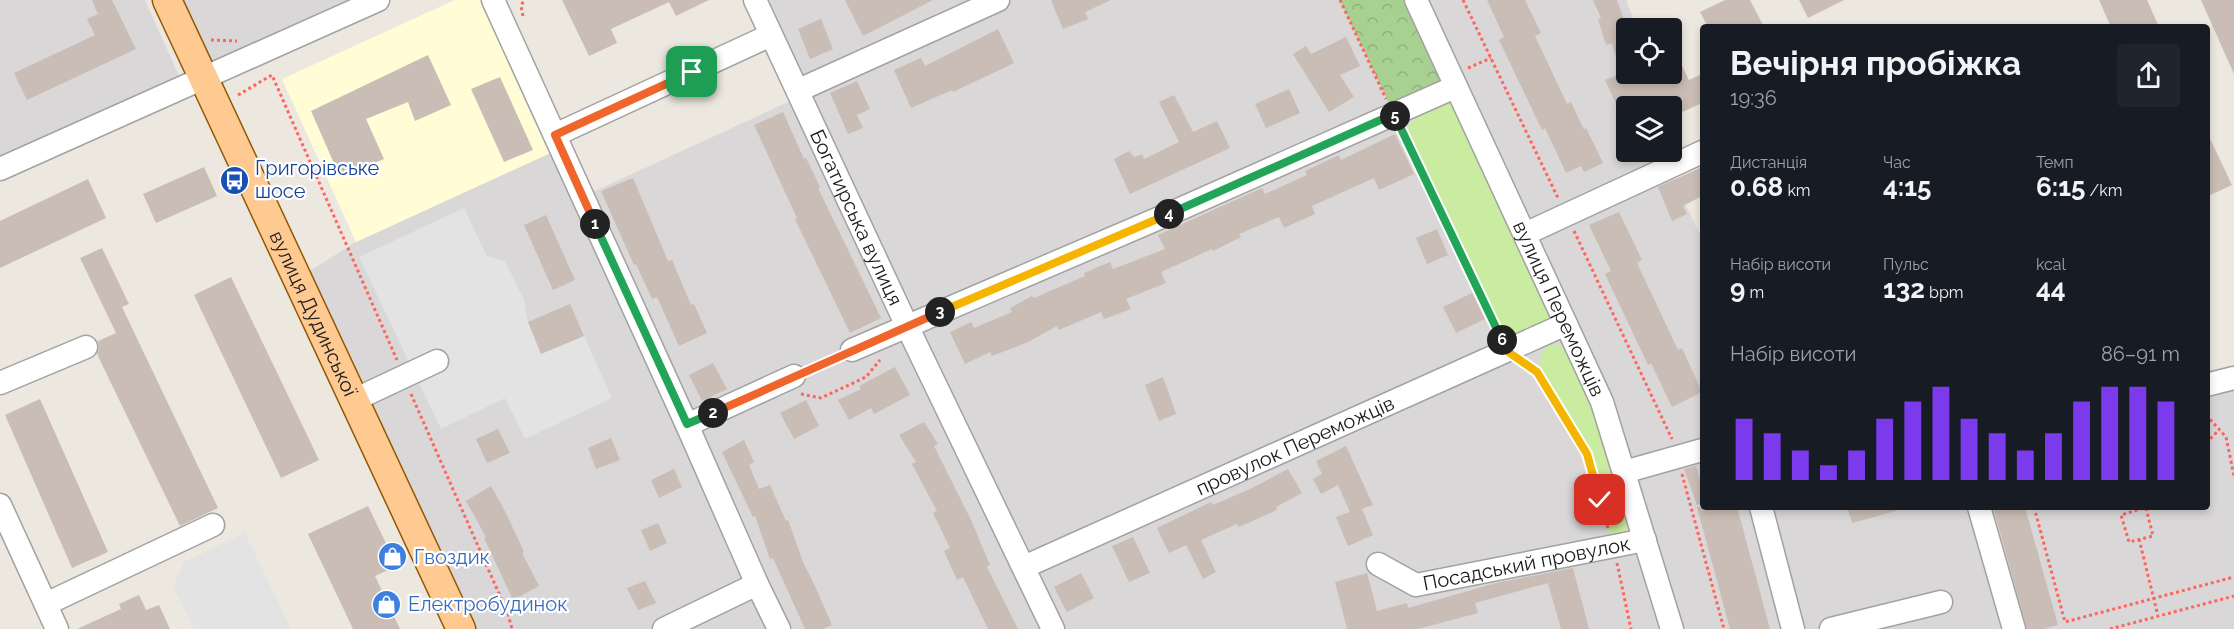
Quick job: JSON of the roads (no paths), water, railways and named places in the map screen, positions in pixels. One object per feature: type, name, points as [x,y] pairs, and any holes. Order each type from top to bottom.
[{"type":"main road","name":"вулиця Дудинської","points":[[167,0],[460,629]]},
{"type":"street","points":[[0,169],[378,0]]},
{"type":"street","points":[[493,0],[779,629]]},
{"type":"street","name":"Богатирська вулиця","points":[[755,0],[799,90],[907,326],[1053,629]]},
{"type":"street","points":[[799,90],[998,0]]},
{"type":"street","name":"вулиця Переможців","points":[[1416,0],[1460,78],[1525,234],[1602,402],[1672,629]]},
{"type":"street","points":[[555,135],[771,35]]},
{"type":"street","points":[[852,350],[1394,114],[1460,78]]},
{"type":"street","points":[[1525,234],[1700,153]]},
{"type":"street","name":"провулок Переможців","points":[[1024,567],[1566,324]]},
{"type":"street","points":[[0,383],[86,346]]},
{"type":"street","points":[[354,400],[437,361]]},
{"type":"street","points":[[687,424],[794,376]]},
{"type":"street","points":[[2210,384],[2234,378]]},
{"type":"street","points":[[1624,472],[1700,451]]},
{"type":"street","points":[[0,506],[57,629]]},
{"type":"street","points":[[1762,510],[1793,629]]},
{"type":"street","points":[[1980,510],[2014,629]]},
{"type":"street","points":[[45,604],[213,525]]},
{"type":"street","name":"Посадський провулок","points":[[1378,564],[1416,585],[1645,540]]},
{"type":"street","points":[[664,629],[757,584]]},
{"type":"street","points":[[1831,629],[1941,602]]},
{"type":"place","name":"Григорівське шосе","points":[[234,180]]},
{"type":"place","name":"Гвоздик","points":[[393,557]]},
{"type":"place","name":"Електробудинок","points":[[387,604]]}]
